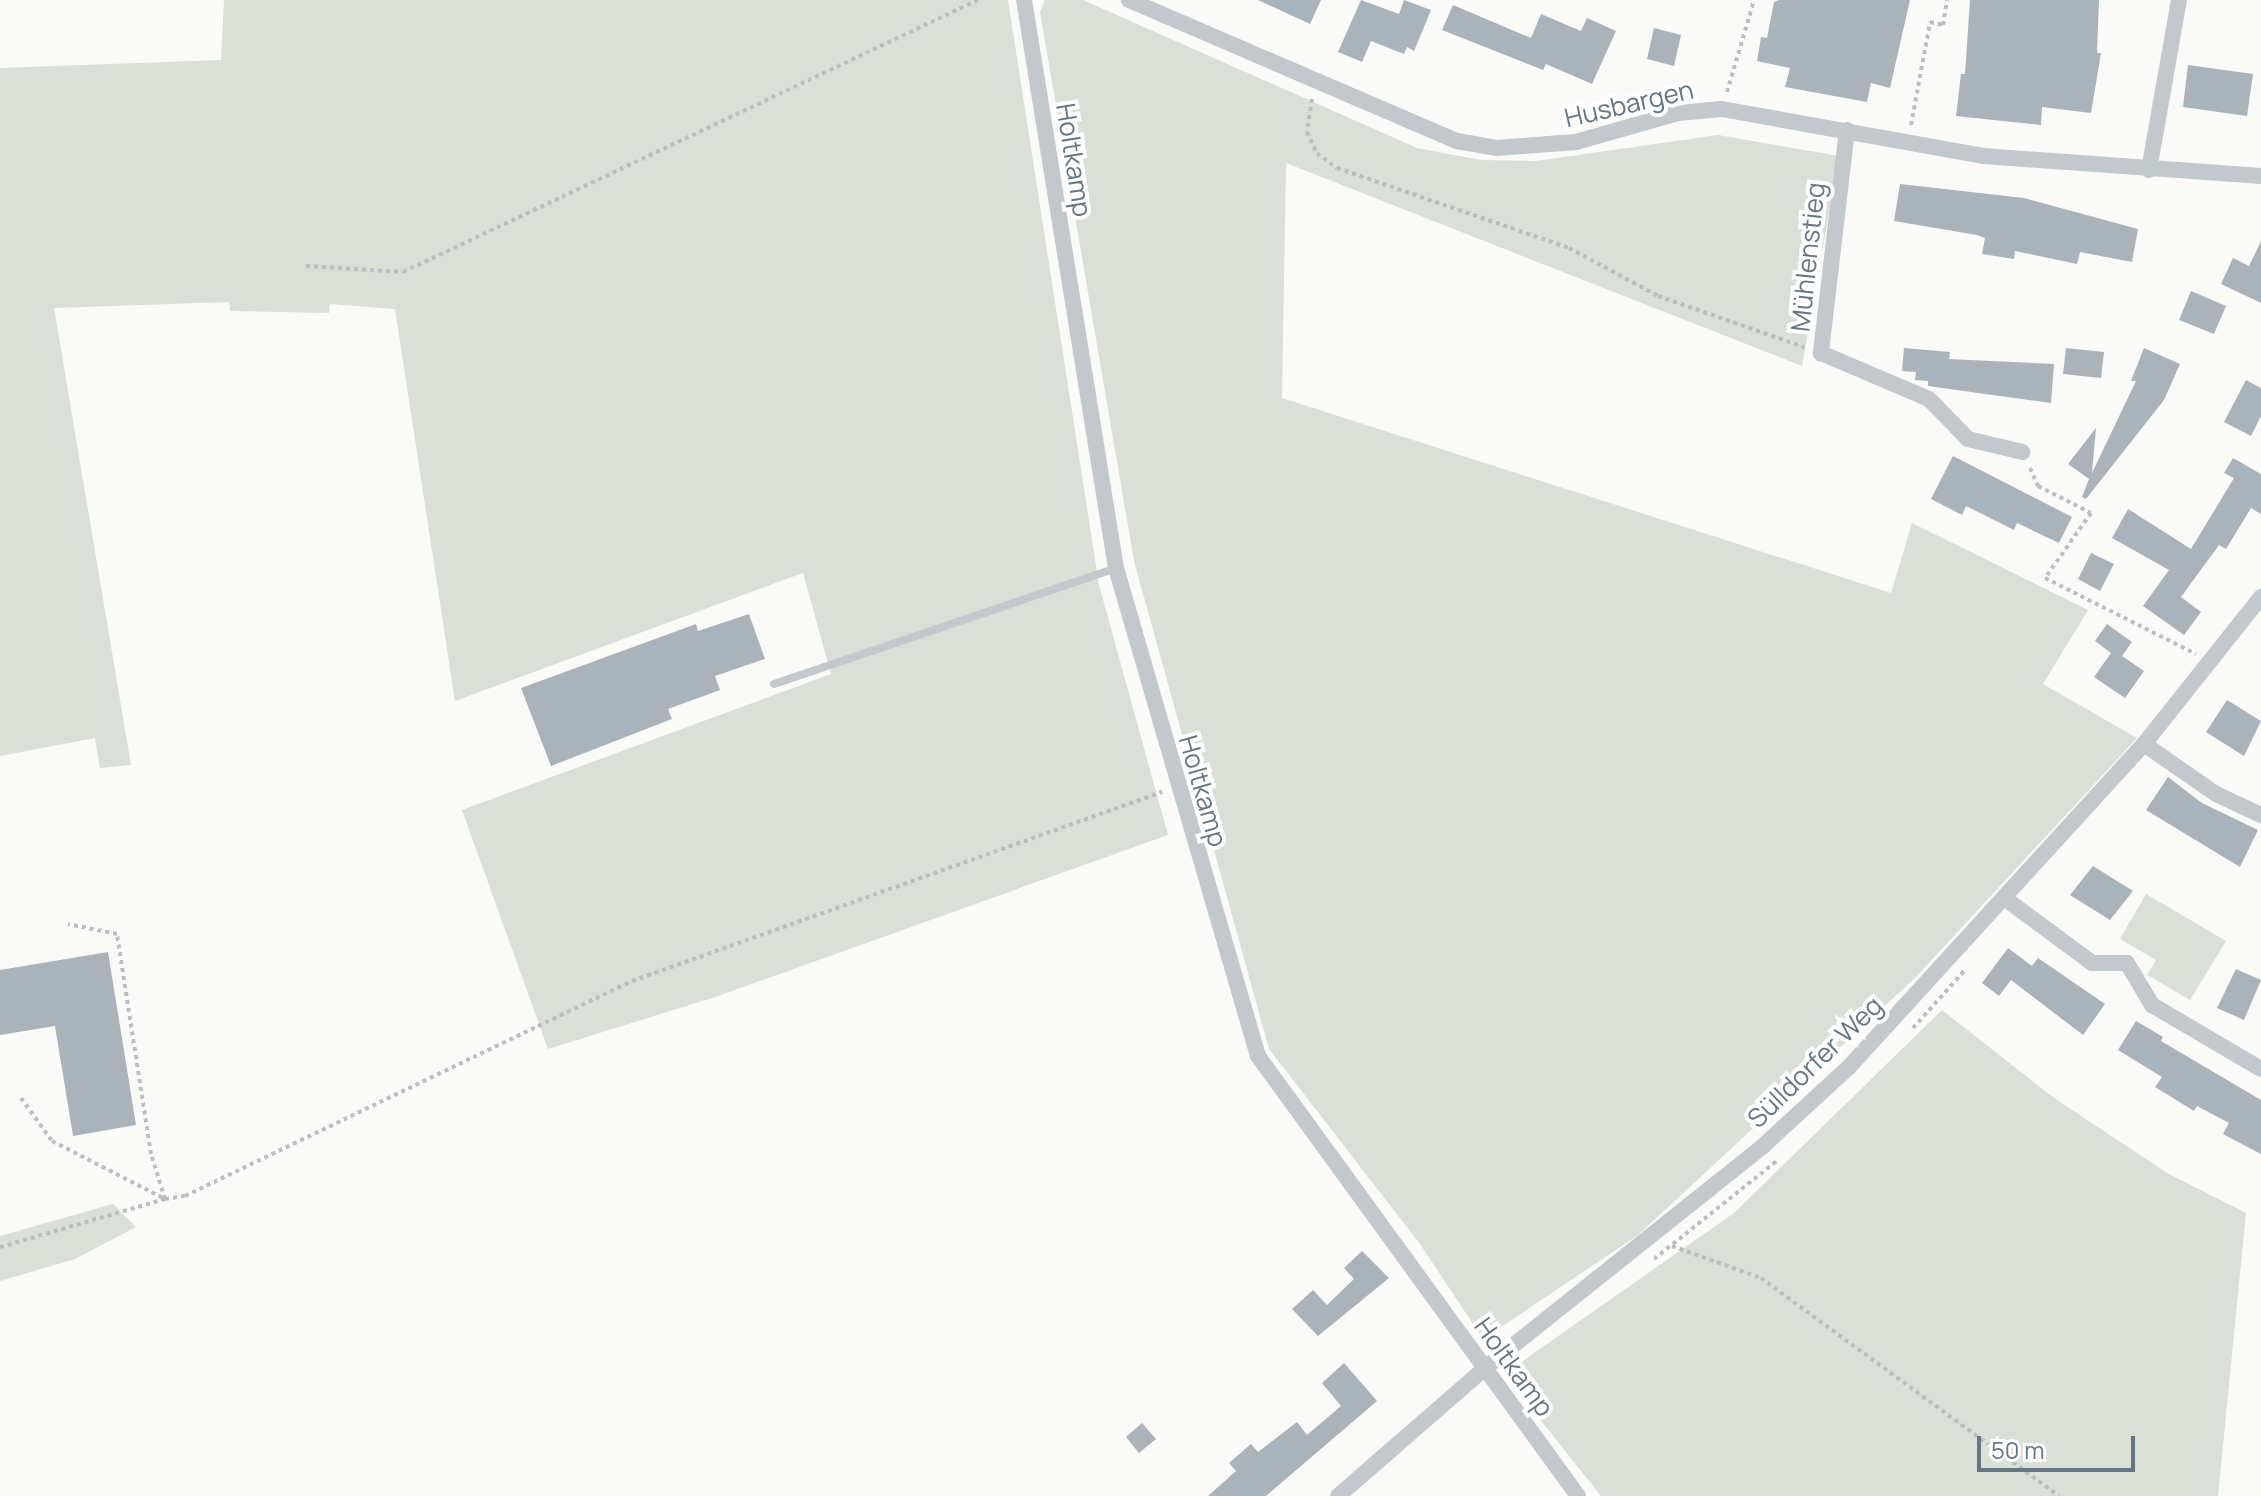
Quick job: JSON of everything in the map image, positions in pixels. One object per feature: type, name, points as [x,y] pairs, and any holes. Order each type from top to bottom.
[{"type":"street","name":"Holtkamp","points":[[1024,0],[1116,568],[1176,788],[1258,1056],[1578,1496]]},
{"type":"street","name":"Husbargen","points":[[1129,0],[1457,141],[1496,148],[1576,142],[1678,113],[1722,109],[1983,156],[2261,176]]},
{"type":"street","points":[[2149,170],[2179,0]]},
{"type":"street","name":"Mühlenstieg","points":[[1847,130],[1821,353],[1929,399],[1968,439],[2022,452]]},
{"type":"street","name":"Sülldorfer Weg","points":[[1338,1496],[1485,1368],[1763,1146],[1849,1067],[2007,900],[2144,744],[2261,597]]},
{"type":"street","points":[[2144,744],[2216,794],[2261,815]]},
{"type":"street","points":[[2007,900],[2092,963],[2127,963],[2152,1005],[2261,1069]]},
{"type":"lane","points":[[774,684],[1116,568]]},
{"type":"path","points":[[306,266],[403,272],[978,0]]},
{"type":"path","points":[[1722,109],[1754,0]]},
{"type":"path","points":[[1908,143],[1930,22],[1943,25],[1947,0]]},
{"type":"path","points":[[1315,81],[1307,132],[1317,153],[1337,168],[1569,248],[1658,296],[1821,353]]},
{"type":"path","points":[[2022,452],[2038,486],[2091,513],[2045,578],[2210,661]]},
{"type":"path","points":[[0,1247],[165,1199],[185,1196],[632,981],[1176,788]]},
{"type":"path","points":[[68,924],[117,934],[151,1154],[165,1199]]},
{"type":"path","points":[[21,1098],[52,1141],[165,1199]]},
{"type":"path","points":[[1672,1246],[1761,1278],[2059,1496]]},
{"type":"shaded area","points":[[224,0],[1008,0],[1099,585],[1168,835],[715,997],[548,1049],[462,810],[831,674],[803,573],[455,701],[395,309],[330,304],[329,313],[230,311],[229,302],[54,308],[131,765],[100,768],[95,738],[0,756],[0,68],[221,60]]},
{"type":"shaded area","points":[[1045,0],[1083,0],[1417,148],[1481,160],[1536,161],[1718,135],[1839,156],[1802,366],[1286,163],[1282,398],[1891,593],[1912,523],[2088,610],[2043,684],[2137,738],[1915,978],[1638,1235],[1483,1339],[1420,1244],[1269,1049],[1134,561],[1040,12]]},
{"type":"shaded area","points":[[2146,894],[2226,941],[2190,1000],[2147,975],[2156,960],[2120,939]]},
{"type":"shaded area","points":[[1942,1010],[2054,1098],[2167,1173],[2246,1213],[2218,1496],[1601,1496],[1504,1374],[1734,1213]]},
{"type":"shaded area","points":[[113,1204],[136,1227],[75,1259],[0,1281],[0,1236]]},
{"type":"building","points":[[1258,0],[1321,0],[1310,24]]},
{"type":"building","points":[[1361,0],[1399,14],[1404,0],[1431,10],[1414,51],[1407,47],[1404,54],[1371,41],[1362,62],[1338,52]]},
{"type":"building","points":[[1910,0],[1890,88],[1871,83],[1867,102],[1785,87],[1790,68],[1757,61],[1761,37],[1767,38],[1774,2]]},
{"type":"building","points":[[1970,0],[2099,0],[2097,53],[2101,53],[2091,113],[2042,107],[2041,125],[1956,116],[1961,74],[1965,74]]},
{"type":"building","points":[[1453,5],[1531,38],[1541,14],[1581,31],[1587,18],[1616,31],[1592,84],[1546,64],[1543,70],[1442,30]]},
{"type":"building","points":[[1654,28],[1681,35],[1674,66],[1647,59]]},
{"type":"building","points":[[2188,65],[2253,74],[2247,116],[2183,107]]},
{"type":"building","points":[[1900,184],[2024,198],[2138,229],[2132,262],[2080,252],[2077,264],[2015,251],[2014,259],[1982,254],[1985,238],[1977,235],[1894,221]]},
{"type":"building","points":[[2261,241],[2261,303],[2221,284],[2233,258],[2249,266]]},
{"type":"building","points":[[2191,291],[2226,306],[2214,334],[2179,320]]},
{"type":"building","points":[[1904,348],[1950,352],[1949,359],[2054,364],[2051,403],[1928,386],[1928,381],[1915,380],[1916,372],[1902,371]]},
{"type":"building","points":[[2066,348],[2104,352],[2101,378],[2063,374]]},
{"type":"building","points":[[2144,348],[2180,364],[2164,400],[2086,499],[2082,497],[2089,479],[2068,464],[2096,428],[2092,473],[2136,381],[2131,381]]},
{"type":"building","points":[[2246,380],[2261,388],[2261,416],[2251,436],[2224,422]]},
{"type":"building","points":[[1953,456],[2072,517],[2059,543],[2017,523],[2014,530],[1966,506],[1962,515],[1931,499]]},
{"type":"building","points":[[2233,458],[2261,474],[2261,514],[2251,508],[2226,549],[2219,545],[2181,597],[2201,612],[2184,635],[2143,606],[2169,570],[2112,538],[2128,509],[2191,549],[2234,478],[2224,473]]},
{"type":"building","points":[[2091,553],[2114,564],[2100,591],[2078,579]]},
{"type":"building","points":[[749,614],[765,659],[715,676],[720,690],[668,709],[672,719],[551,766],[521,688],[696,624],[698,631]]},
{"type":"building","points":[[2107,624],[2132,642],[2122,656],[2144,671],[2125,698],[2094,677],[2111,653],[2095,641]]},
{"type":"building","points":[[2227,700],[2261,721],[2244,756],[2206,732]]},
{"type":"building","points":[[2168,777],[2202,803],[2258,830],[2240,867],[2146,810]]},
{"type":"building","points":[[2093,866],[2133,891],[2110,920],[2070,895]]},
{"type":"building","points":[[2008,948],[2032,966],[2038,958],[2105,1004],[2083,1035],[2011,980],[1999,996],[1982,983]]},
{"type":"building","points":[[108,952],[136,1125],[73,1136],[55,1026],[0,1035],[0,970]]},
{"type":"building","points":[[2236,969],[2261,980],[2244,1020],[2217,1008]]},
{"type":"building","points":[[2136,1021],[2163,1037],[2161,1041],[2261,1100],[2261,1154],[2223,1134],[2229,1123],[2197,1106],[2194,1111],[2155,1087],[2162,1077],[2118,1050]]},
{"type":"building","points":[[1362,1251],[1389,1278],[1318,1336],[1292,1309],[1313,1290],[1327,1305],[1354,1279],[1344,1268]]},
{"type":"building","points":[[1344,1363],[1377,1401],[1266,1496],[1208,1496],[1236,1471],[1229,1463],[1251,1444],[1258,1452],[1297,1422],[1307,1435],[1341,1406],[1322,1383]]},
{"type":"building","points":[[1142,1423],[1156,1439],[1139,1453],[1126,1437]]}]
